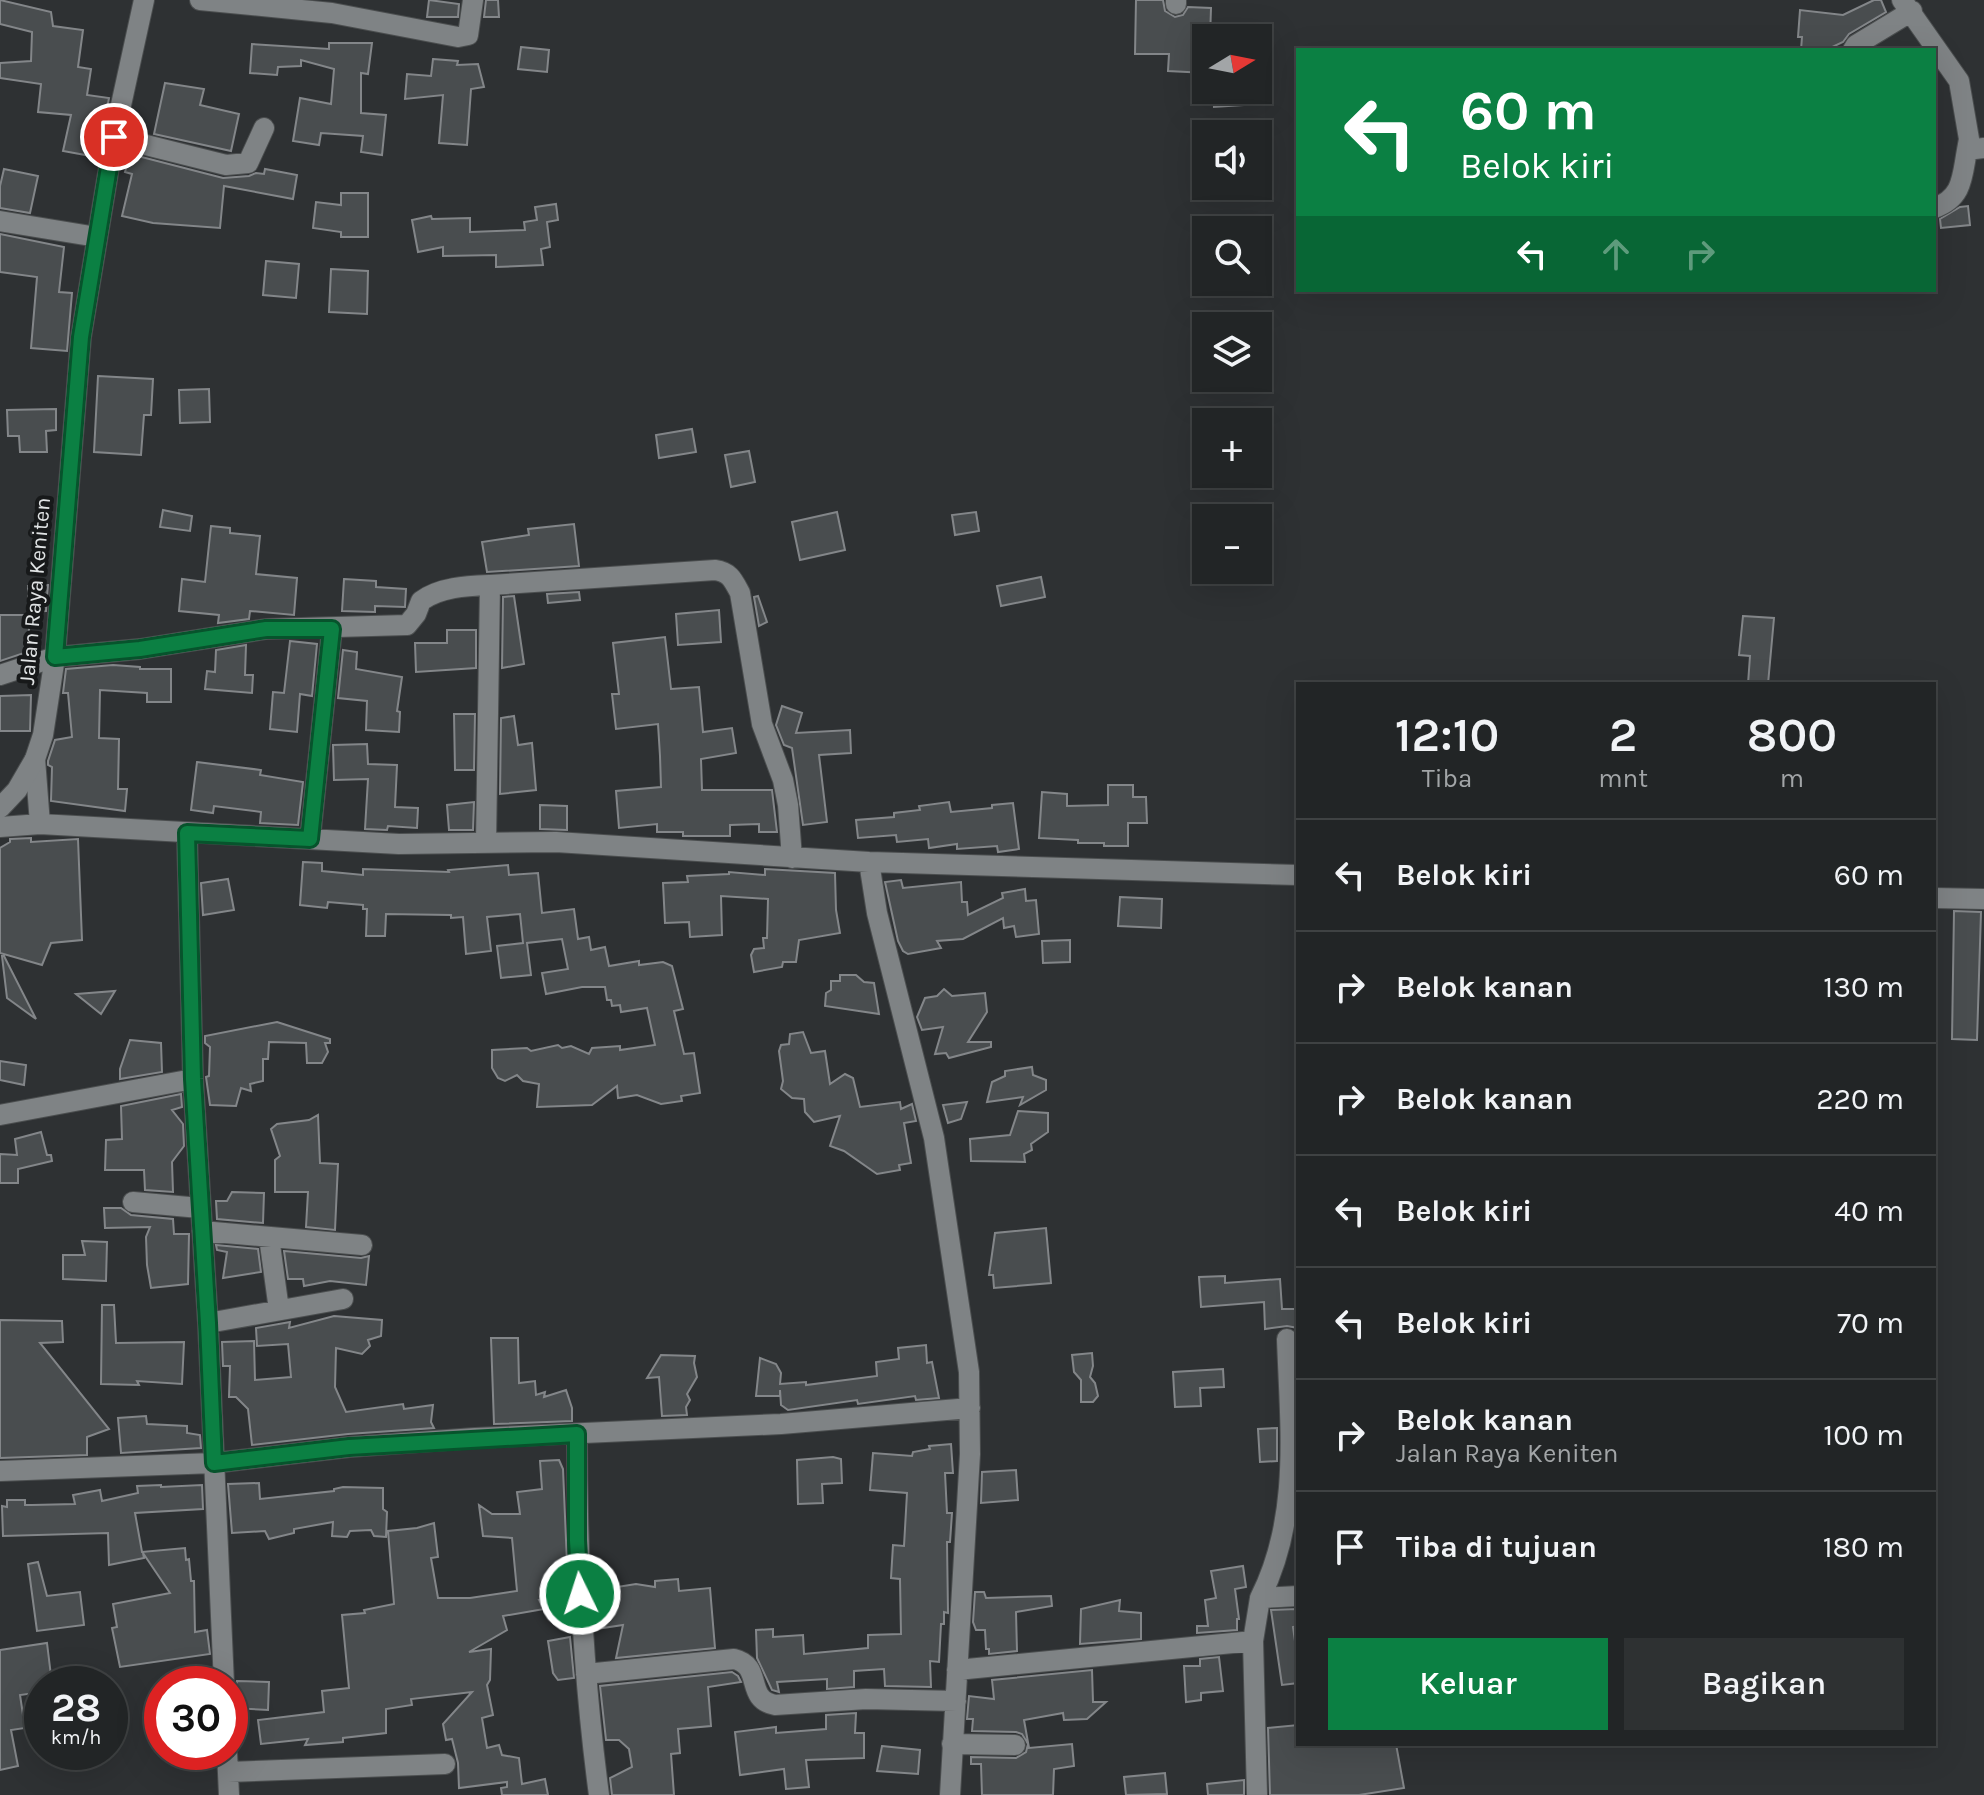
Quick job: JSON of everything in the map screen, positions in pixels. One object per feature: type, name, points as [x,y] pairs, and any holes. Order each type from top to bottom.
[{"type":"street","name":"Jalan Raya Keniten","points":[[35,759],[43,735],[55,657],[81,337],[114,137],[144,0]]},
{"type":"street","points":[[200,0],[332,13],[458,37],[468,35],[473,0]]},
{"type":"street","points":[[1854,48],[1907,6],[1935,48]]},
{"type":"street","points":[[1936,50],[1959,81],[1969,139],[1976,149],[1952,200],[1936,207]]},
{"type":"street","points":[[114,137],[226,165],[239,165],[248,163],[264,128]]},
{"type":"street","points":[[0,221],[97,237]]},
{"type":"street","points":[[0,675],[55,657],[140,649],[266,629],[407,625],[421,601],[437,592],[467,586],[715,570],[724,572],[733,578],[740,593],[762,724],[783,780],[788,805],[792,858]]},
{"type":"street","points":[[486,842],[490,585]]},
{"type":"street","points":[[310,839],[332,629]]},
{"type":"street","points":[[0,808],[17,790],[35,759]]},
{"type":"street","points":[[35,759],[40,824]]},
{"type":"street","points":[[0,827],[40,824],[399,844],[556,842],[869,862],[1296,875]]},
{"type":"street","points":[[187,833],[193,1079],[208,1323],[223,1666]]},
{"type":"street","points":[[869,862],[877,913],[934,1138],[969,1372],[970,1454],[950,1795]]},
{"type":"street","points":[[1936,898],[1984,899]]},
{"type":"street","points":[[0,1115],[193,1079]]},
{"type":"street","points":[[133,1202],[200,1208]]},
{"type":"street","points":[[202,1231],[362,1245]]},
{"type":"street","points":[[269,1237],[279,1310]]},
{"type":"street","points":[[208,1323],[343,1299]]},
{"type":"street","points":[[1257,1795],[1253,1641],[1260,1598],[1292,1516],[1287,1339]]},
{"type":"street","points":[[0,1471],[214,1463],[349,1447],[781,1424],[970,1408]]},
{"type":"street","points":[[577,1434],[577,1540],[586,1674],[599,1795]]},
{"type":"street","points":[[1260,1598],[1296,1596]]},
{"type":"street","points":[[957,1670],[1253,1641]]},
{"type":"street","points":[[586,1674],[734,1659],[745,1661],[750,1666],[758,1696],[766,1704],[866,1699],[956,1701]]},
{"type":"street","points":[[952,1744],[1015,1745]]},
{"type":"street","points":[[248,1762],[445,1764]]},
{"type":"street","points":[[227,1770],[229,1795]]},
{"type":"building","points":[[0,0],[51,12],[53,26],[83,30],[78,67],[91,69],[87,95],[109,98],[104,124],[98,123],[91,156],[63,151],[71,115],[38,112],[41,84],[0,78],[0,63],[31,61],[32,32],[0,24]]},
{"type":"building","points":[[429,0],[459,4],[458,17],[427,17]]},
{"type":"building","points":[[486,0],[498,0],[499,17],[484,17]]},
{"type":"building","points":[[1136,0],[1163,0],[1165,11],[1175,17],[1183,15],[1188,7],[1211,8],[1210,24],[1192,24],[1192,72],[1168,71],[1169,54],[1135,54]]},
{"type":"building","points":[[1874,0],[1881,0],[1886,12],[1830,48],[1801,48],[1802,37],[1798,37],[1800,10],[1843,15]]},
{"type":"building","points":[[329,43],[372,43],[368,74],[361,73],[361,113],[386,115],[382,155],[361,152],[363,136],[321,133],[319,145],[293,141],[300,98],[331,104],[334,69],[301,60],[301,66],[278,67],[277,75],[250,73],[252,44],[329,49]]},
{"type":"building","points":[[521,47],[549,50],[547,72],[518,69]]},
{"type":"building","points":[[433,59],[458,61],[457,65],[478,64],[484,87],[471,89],[467,145],[439,143],[443,95],[405,99],[407,74],[431,76]]},
{"type":"building","points":[[165,83],[204,89],[200,105],[239,114],[231,151],[154,134]]},
{"type":"building","points":[[1214,104],[1243,104],[1243,105],[1214,107]]},
{"type":"building","points":[[130,154],[223,178],[264,174],[265,169],[297,175],[293,199],[224,186],[220,228],[153,223],[122,216],[132,174],[125,172]]},
{"type":"building","points":[[4,169],[38,176],[30,213],[0,208]]},
{"type":"building","points":[[341,193],[368,193],[368,237],[341,237],[341,232],[313,228],[316,202],[341,205]]},
{"type":"building","points":[[556,204],[558,220],[547,222],[550,247],[541,249],[543,265],[496,267],[496,255],[443,256],[443,247],[418,252],[412,220],[431,216],[432,219],[470,218],[470,232],[525,230],[524,222],[537,220],[535,207]]},
{"type":"building","points":[[1968,206],[1970,225],[1941,228],[1940,219],[1960,207]]},
{"type":"building","points":[[0,234],[64,247],[59,292],[72,293],[67,351],[31,348],[37,277],[0,272]]},
{"type":"building","points":[[266,261],[299,264],[296,298],[263,295]]},
{"type":"building","points":[[331,269],[368,271],[367,314],[329,312]]},
{"type":"building","points":[[98,376],[153,379],[151,415],[144,415],[141,455],[94,452]]},
{"type":"building","points":[[209,389],[210,422],[180,423],[179,390]]},
{"type":"building","points":[[56,409],[56,430],[46,431],[47,452],[20,452],[19,436],[8,436],[7,410]]},
{"type":"building","points":[[692,429],[696,452],[659,458],[656,435]]},
{"type":"building","points":[[749,451],[755,482],[731,487],[725,455]]},
{"type":"building","points":[[163,510],[192,516],[190,531],[160,527]]},
{"type":"building","points":[[837,512],[845,550],[800,560],[792,522]]},
{"type":"building","points":[[976,512],[979,531],[955,535],[952,515]]},
{"type":"building","points":[[574,524],[579,566],[487,572],[482,542],[529,535],[528,529]]},
{"type":"building","points":[[211,526],[230,528],[230,533],[260,536],[256,574],[297,578],[294,615],[250,611],[249,619],[218,623],[219,615],[179,611],[182,579],[205,582]]},
{"type":"building","points":[[1041,577],[1045,597],[1001,606],[997,586]]},
{"type":"building","points":[[344,579],[376,581],[376,587],[406,589],[405,607],[375,606],[375,612],[342,611]]},
{"type":"building","points":[[48,585],[46,611],[29,612],[28,586]]},
{"type":"building","points":[[579,592],[580,600],[548,603],[547,594]]},
{"type":"building","points":[[514,596],[524,664],[502,668],[503,597]]},
{"type":"building","points":[[758,596],[767,622],[759,626],[754,597]]},
{"type":"building","points":[[719,610],[721,642],[678,645],[676,614]]},
{"type":"building","points":[[0,615],[29,615],[29,642],[39,643],[39,648],[0,661]]},
{"type":"building","points":[[1743,616],[1774,618],[1768,682],[1748,682],[1750,656],[1739,655]]},
{"type":"building","points":[[447,630],[476,630],[476,668],[416,672],[415,643],[447,643]]},
{"type":"building","points":[[665,637],[671,689],[699,687],[703,732],[732,728],[736,753],[701,759],[702,790],[772,790],[777,832],[759,832],[759,824],[730,825],[730,836],[683,836],[683,832],[657,832],[657,824],[619,828],[616,791],[661,787],[660,756],[658,724],[616,729],[612,694],[619,694],[613,643]]},
{"type":"building","points":[[290,641],[317,644],[312,696],[300,694],[297,732],[270,729],[273,692],[284,693]]},
{"type":"building","points":[[246,645],[245,675],[253,675],[252,693],[205,689],[207,671],[215,672],[216,650]]},
{"type":"building","points":[[343,650],[357,652],[356,669],[402,677],[397,711],[400,712],[399,732],[366,730],[367,701],[338,698]]},
{"type":"building","points":[[113,665],[171,669],[171,702],[147,702],[147,693],[100,690],[99,738],[119,739],[118,789],[127,789],[125,811],[51,801],[52,767],[48,761],[55,740],[72,737],[68,693],[63,693],[66,669]]},
{"type":"building","points":[[31,695],[30,731],[0,731],[0,696]]},
{"type":"building","points":[[782,706],[802,713],[796,733],[850,730],[851,753],[819,755],[827,822],[803,825],[792,748],[784,745],[776,725]]},
{"type":"building","points":[[454,714],[475,714],[474,770],[455,770]]},
{"type":"building","points":[[514,716],[518,745],[532,743],[536,790],[500,794],[501,718]]},
{"type":"building","points":[[367,744],[368,764],[397,765],[395,807],[418,808],[417,828],[388,826],[387,830],[365,829],[368,779],[334,780],[333,745]]},
{"type":"building","points":[[197,762],[261,770],[260,775],[303,782],[298,825],[260,823],[261,812],[214,806],[213,813],[191,810]]},
{"type":"building","points":[[1108,785],[1133,785],[1133,797],[1146,797],[1147,823],[1128,823],[1128,846],[1039,838],[1042,792],[1067,794],[1067,806],[1108,805]]},
{"type":"building","points":[[474,802],[473,830],[449,830],[447,805]]},
{"type":"building","points":[[949,802],[951,812],[1013,803],[1019,849],[998,852],[997,846],[957,849],[957,844],[929,848],[928,839],[897,842],[896,835],[858,838],[856,820],[894,817],[894,813],[920,810],[919,806]]},
{"type":"building","points":[[540,805],[567,806],[567,830],[540,829]]},
{"type":"building","points":[[31,838],[31,842],[78,839],[82,940],[51,943],[42,965],[0,953],[0,848],[10,839]]},
{"type":"building","points":[[303,862],[322,863],[322,871],[363,875],[363,869],[449,872],[508,865],[509,875],[538,873],[542,913],[574,909],[578,939],[589,937],[591,950],[605,947],[609,966],[639,961],[639,965],[663,962],[672,966],[683,1009],[674,1011],[684,1054],[694,1053],[700,1093],[681,1096],[682,1101],[661,1104],[637,1095],[618,1098],[617,1086],[592,1105],[537,1107],[539,1084],[523,1081],[517,1075],[505,1081],[498,1078],[492,1068],[492,1050],[527,1048],[531,1051],[558,1045],[562,1048],[571,1046],[589,1054],[592,1048],[620,1046],[620,1050],[655,1045],[647,1008],[621,1012],[620,1005],[612,1006],[611,1000],[607,1000],[605,987],[582,987],[546,994],[542,973],[568,969],[562,939],[527,943],[531,975],[501,978],[497,946],[523,943],[520,914],[487,917],[491,951],[466,954],[463,917],[451,918],[451,915],[386,914],[385,936],[366,936],[367,909],[363,909],[363,905],[328,902],[327,908],[300,905]]},
{"type":"building","points":[[765,869],[835,873],[840,933],[799,940],[796,962],[783,962],[782,967],[754,972],[751,955],[754,949],[764,948],[763,938],[767,938],[768,899],[721,896],[722,935],[690,937],[689,922],[665,923],[663,883],[688,882],[687,876],[729,872],[765,875]]},
{"type":"building","points":[[228,879],[234,910],[203,915],[201,883]]},
{"type":"building","points":[[901,880],[903,888],[961,882],[962,902],[967,902],[968,915],[1003,898],[1002,893],[1025,889],[1026,901],[1036,900],[1039,934],[1016,937],[1014,926],[1004,928],[1003,918],[963,939],[937,941],[941,948],[908,954],[898,941],[885,882]]},
{"type":"building","points":[[1120,897],[1162,899],[1161,928],[1118,926]]},
{"type":"building","points":[[1954,911],[1981,912],[1977,1040],[1952,1039]]},
{"type":"building","points":[[1070,940],[1070,962],[1043,963],[1042,941]]},
{"type":"building","points":[[4,956],[36,1019],[7,998]]},
{"type":"building","points":[[840,975],[856,975],[864,982],[874,983],[879,1014],[825,1006],[831,981],[840,981]]},
{"type":"building","points":[[944,989],[952,996],[985,993],[987,1012],[968,1042],[991,1042],[991,1047],[949,1058],[946,1053],[935,1054],[943,1027],[922,1030],[917,1017],[925,998],[937,996]]},
{"type":"building","points":[[115,991],[101,1014],[76,994]]},
{"type":"building","points":[[277,1022],[330,1039],[330,1043],[325,1043],[328,1052],[322,1063],[307,1063],[306,1043],[269,1042],[268,1059],[263,1059],[263,1081],[250,1084],[251,1091],[241,1088],[236,1106],[210,1105],[206,1077],[209,1076],[210,1047],[205,1043],[205,1036]]},
{"type":"building","points":[[803,1032],[811,1053],[825,1051],[830,1084],[845,1074],[853,1078],[860,1107],[900,1102],[901,1109],[912,1104],[916,1121],[904,1123],[911,1163],[899,1165],[900,1170],[877,1174],[844,1151],[830,1146],[840,1116],[814,1122],[805,1112],[804,1099],[792,1098],[781,1089],[781,1045],[789,1044],[790,1034]]},
{"type":"building","points":[[130,1040],[161,1043],[162,1072],[120,1079],[120,1069]]},
{"type":"building","points":[[0,1061],[26,1065],[24,1085],[0,1080]]},
{"type":"building","points":[[1032,1067],[1033,1075],[1046,1080],[1046,1090],[1020,1105],[1023,1097],[987,1102],[992,1082],[1005,1076],[1005,1071]]},
{"type":"building","points":[[181,1094],[182,1107],[172,1110],[183,1124],[184,1146],[172,1162],[173,1192],[145,1190],[144,1170],[105,1170],[106,1140],[122,1139],[121,1106]]},
{"type":"building","points":[[967,1102],[961,1119],[948,1123],[943,1105]]},
{"type":"building","points":[[1018,1111],[1048,1113],[1048,1132],[1031,1144],[1032,1150],[1024,1154],[1025,1162],[971,1161],[970,1139],[1010,1135]]},
{"type":"building","points":[[318,1115],[320,1163],[338,1164],[335,1230],[306,1227],[308,1192],[275,1192],[275,1160],[280,1156],[271,1129],[277,1124],[309,1120]]},
{"type":"building","points":[[41,1132],[47,1155],[51,1155],[52,1161],[18,1169],[18,1183],[0,1183],[0,1154],[17,1155],[15,1139]]},
{"type":"building","points":[[232,1192],[264,1193],[263,1223],[217,1219],[216,1201],[227,1201]]},
{"type":"building","points":[[104,1208],[121,1208],[131,1215],[173,1219],[174,1234],[189,1234],[188,1284],[151,1288],[146,1237],[150,1227],[105,1228]]},
{"type":"building","points":[[1046,1228],[1051,1283],[994,1288],[993,1275],[989,1275],[995,1233]]},
{"type":"building","points":[[82,1241],[107,1242],[106,1281],[63,1279],[63,1255],[85,1255]]},
{"type":"building","points":[[216,1245],[258,1249],[261,1272],[223,1278],[227,1252],[217,1250]]},
{"type":"building","points":[[284,1251],[361,1258],[369,1256],[366,1285],[330,1281],[304,1286],[303,1279],[288,1279]]},
{"type":"building","points":[[1225,1276],[1225,1283],[1280,1279],[1282,1309],[1296,1309],[1296,1328],[1265,1329],[1264,1302],[1201,1307],[1199,1277]]},
{"type":"building","points":[[102,1305],[114,1305],[116,1343],[184,1342],[182,1384],[137,1381],[139,1385],[101,1384]]},
{"type":"building","points":[[334,1316],[382,1320],[381,1336],[368,1340],[370,1346],[362,1354],[336,1348],[335,1387],[346,1412],[403,1404],[404,1409],[433,1405],[431,1422],[434,1428],[252,1445],[248,1409],[236,1397],[229,1397],[230,1366],[223,1366],[222,1342],[254,1341],[255,1380],[291,1377],[288,1344],[257,1346],[256,1328],[290,1322],[289,1328]]},
{"type":"building","points":[[0,1320],[62,1321],[63,1342],[40,1343],[109,1429],[87,1437],[87,1455],[0,1458]]},
{"type":"building","points":[[491,1338],[518,1338],[519,1383],[535,1381],[536,1395],[545,1392],[544,1397],[566,1390],[572,1408],[572,1421],[494,1424]]},
{"type":"building","points":[[926,1345],[927,1363],[932,1362],[939,1398],[916,1400],[915,1396],[858,1404],[857,1400],[788,1410],[781,1405],[780,1390],[780,1396],[756,1396],[760,1358],[776,1364],[781,1373],[780,1384],[806,1382],[806,1385],[877,1376],[876,1362],[899,1359],[898,1348]]},
{"type":"building","points":[[1092,1353],[1090,1377],[1098,1396],[1093,1402],[1081,1402],[1081,1380],[1074,1372],[1072,1355]]},
{"type":"building","points":[[661,1355],[695,1356],[697,1377],[687,1394],[690,1400],[686,1407],[687,1415],[662,1416],[659,1377],[647,1378]]},
{"type":"building","points":[[1223,1369],[1224,1387],[1200,1388],[1201,1406],[1175,1407],[1173,1372]]},
{"type":"building","points":[[146,1416],[147,1424],[187,1426],[187,1433],[200,1435],[201,1448],[121,1453],[118,1418]]},
{"type":"building","points":[[1277,1428],[1277,1461],[1260,1462],[1258,1429]]},
{"type":"building","points":[[951,1444],[953,1473],[945,1473],[947,1513],[952,1513],[950,1542],[947,1542],[948,1613],[944,1612],[944,1624],[941,1624],[939,1662],[930,1661],[931,1687],[885,1686],[884,1669],[854,1671],[854,1687],[827,1689],[827,1679],[777,1682],[779,1692],[772,1690],[757,1658],[756,1630],[773,1629],[773,1637],[803,1635],[804,1654],[868,1648],[868,1635],[901,1634],[900,1579],[891,1578],[893,1545],[904,1546],[907,1493],[870,1490],[873,1453],[912,1456],[913,1452],[930,1449],[929,1446]]},
{"type":"building","points":[[841,1459],[842,1483],[822,1484],[823,1503],[798,1504],[797,1460]]},
{"type":"building","points":[[559,1460],[563,1469],[567,1564],[562,1565],[568,1593],[539,1600],[544,1609],[503,1616],[507,1630],[469,1652],[491,1649],[490,1680],[487,1685],[493,1715],[482,1718],[487,1748],[499,1745],[502,1755],[519,1758],[522,1784],[545,1779],[548,1795],[502,1795],[501,1788],[507,1787],[507,1782],[459,1788],[458,1763],[452,1739],[446,1740],[443,1724],[472,1692],[411,1699],[412,1705],[386,1709],[386,1733],[343,1738],[343,1742],[305,1745],[308,1739],[261,1744],[258,1720],[324,1712],[322,1691],[349,1688],[342,1615],[365,1613],[364,1610],[394,1604],[388,1531],[434,1523],[438,1557],[431,1558],[438,1598],[470,1598],[517,1591],[512,1538],[483,1536],[479,1505],[492,1514],[520,1514],[517,1492],[542,1489],[540,1461]]},
{"type":"building","points":[[1016,1470],[1018,1500],[981,1503],[982,1472]]},
{"type":"building","points":[[259,1483],[260,1499],[334,1491],[343,1487],[383,1488],[383,1509],[387,1512],[386,1537],[374,1536],[371,1530],[350,1531],[347,1537],[332,1536],[333,1522],[294,1529],[294,1533],[269,1539],[265,1531],[232,1533],[228,1484]]},
{"type":"building","points":[[202,1485],[203,1509],[135,1513],[142,1552],[185,1548],[191,1581],[194,1581],[195,1632],[207,1630],[210,1654],[120,1666],[112,1628],[117,1627],[113,1604],[170,1593],[143,1553],[144,1558],[109,1565],[108,1533],[3,1536],[2,1506],[7,1507],[7,1500],[25,1500],[25,1505],[75,1504],[73,1495],[100,1490],[102,1501],[138,1493],[137,1486]]},
{"type":"building","points":[[38,1562],[47,1596],[80,1592],[84,1625],[37,1631],[28,1564]]},
{"type":"building","points":[[1243,1566],[1246,1587],[1235,1589],[1239,1619],[1237,1630],[1197,1633],[1197,1626],[1208,1626],[1205,1600],[1216,1598],[1211,1571]]},
{"type":"building","points":[[678,1579],[679,1591],[710,1588],[715,1648],[616,1658],[623,1625],[596,1629],[594,1601],[600,1600],[598,1590],[636,1584],[655,1587],[655,1581]]},
{"type":"building","points":[[975,1592],[984,1592],[986,1598],[1051,1596],[1052,1606],[1016,1612],[1017,1651],[989,1654],[985,1630],[976,1630],[973,1622]]},
{"type":"building","points":[[1120,1600],[1119,1611],[1141,1613],[1141,1639],[1080,1644],[1081,1609]]},
{"type":"building","points":[[1296,1609],[1296,1626],[1293,1627],[1296,1683],[1282,1685],[1271,1610]]},
{"type":"building","points":[[570,1637],[574,1678],[558,1680],[553,1673],[548,1641]]},
{"type":"building","points":[[47,1643],[50,1666],[24,1666],[24,1694],[20,1695],[24,1728],[11,1730],[18,1766],[0,1770],[0,1650]]},
{"type":"building","points":[[1219,1657],[1223,1691],[1201,1693],[1201,1700],[1186,1702],[1184,1666],[1200,1666],[1200,1659]]},
{"type":"building","points":[[1092,1670],[1093,1702],[1106,1702],[1087,1719],[1064,1720],[1063,1713],[1024,1720],[1029,1748],[1072,1744],[1074,1766],[1054,1769],[1053,1795],[982,1795],[981,1764],[971,1764],[971,1757],[1016,1758],[1026,1752],[1028,1744],[1022,1734],[1016,1732],[972,1731],[973,1719],[967,1719],[969,1696],[994,1699],[992,1680]]},
{"type":"building","points":[[732,1672],[741,1682],[708,1687],[711,1726],[678,1729],[680,1753],[671,1754],[674,1795],[612,1795],[610,1778],[632,1767],[629,1749],[619,1740],[606,1740],[600,1686]]},
{"type":"building","points":[[248,1681],[269,1682],[268,1710],[248,1709]]},
{"type":"building","points":[[856,1713],[855,1733],[864,1733],[864,1758],[806,1760],[809,1787],[786,1789],[784,1769],[740,1775],[735,1732],[776,1727],[776,1733],[826,1729],[826,1715]]},
{"type":"building","points":[[1296,1725],[1296,1746],[1396,1746],[1404,1788],[1359,1795],[1270,1795],[1268,1728]]},
{"type":"building","points":[[882,1746],[920,1750],[918,1774],[877,1771]]},
{"type":"building","points":[[1165,1773],[1167,1794],[1126,1795],[1124,1777]]},
{"type":"building","points":[[1244,1780],[1244,1795],[1208,1795],[1207,1784]]},
{"type":"route","points":[[114,137],[81,337],[55,657],[140,649],[266,629],[332,629],[310,839],[187,833],[193,1079],[214,1463],[349,1447],[577,1434],[580,1594]]}]
